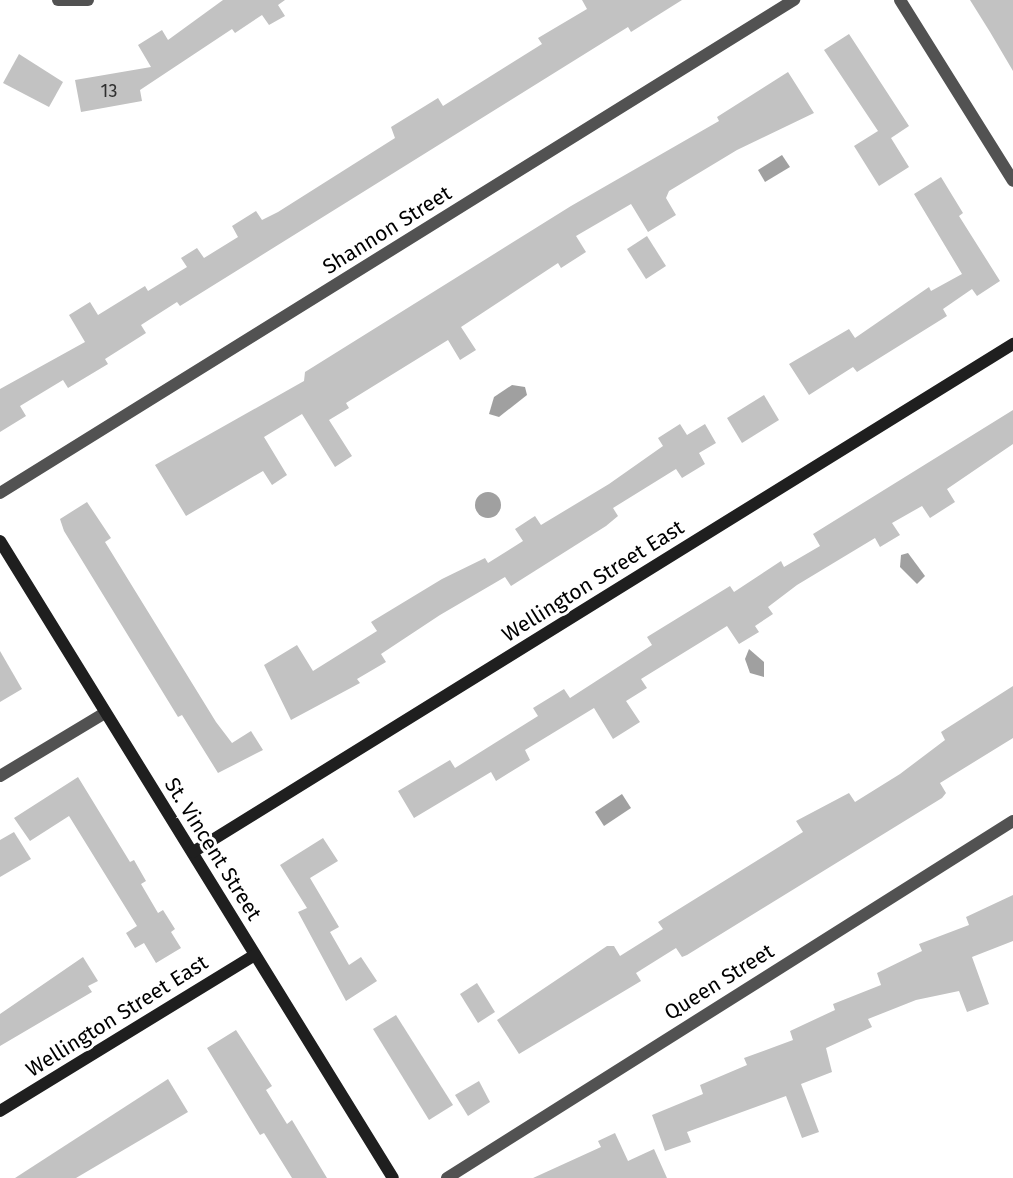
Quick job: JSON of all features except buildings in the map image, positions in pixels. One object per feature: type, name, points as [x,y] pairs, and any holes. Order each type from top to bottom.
[{"type":"street","points":[[58,0],[88,0]]},
{"type":"street","name":"Shannon Street","points":[[0,493],[794,0]]},
{"type":"street","points":[[900,0],[1013,181]]},
{"type":"street","name":"Wellington Street East","points":[[193,852],[1013,344]]},
{"type":"street","name":"St. Vincent Street","points":[[0,541],[393,1178]]},
{"type":"street","points":[[0,776],[105,713]]},
{"type":"street","name":"Queen Street","points":[[447,1178],[1013,821]]},
{"type":"street","name":"Wellington Street East","points":[[0,1111],[255,955]]},
{"type":"shaded area","points":[[782,155],[790,167],[765,182],[758,170]]},
{"type":"shaded area","points":[[512,385],[525,387],[527,395],[499,417],[489,414],[494,397]]},
{"type":"shaded area","points":[[488,492],[497,496],[501,505],[497,514],[488,518],[479,514],[475,505],[479,496]]},
{"type":"shaded area","points":[[908,553],[925,576],[917,584],[900,567],[901,555]]},
{"type":"shaded area","points":[[749,649],[764,662],[764,677],[750,673],[745,659]]},
{"type":"shaded area","points":[[622,794],[631,808],[604,826],[595,812]]}]
